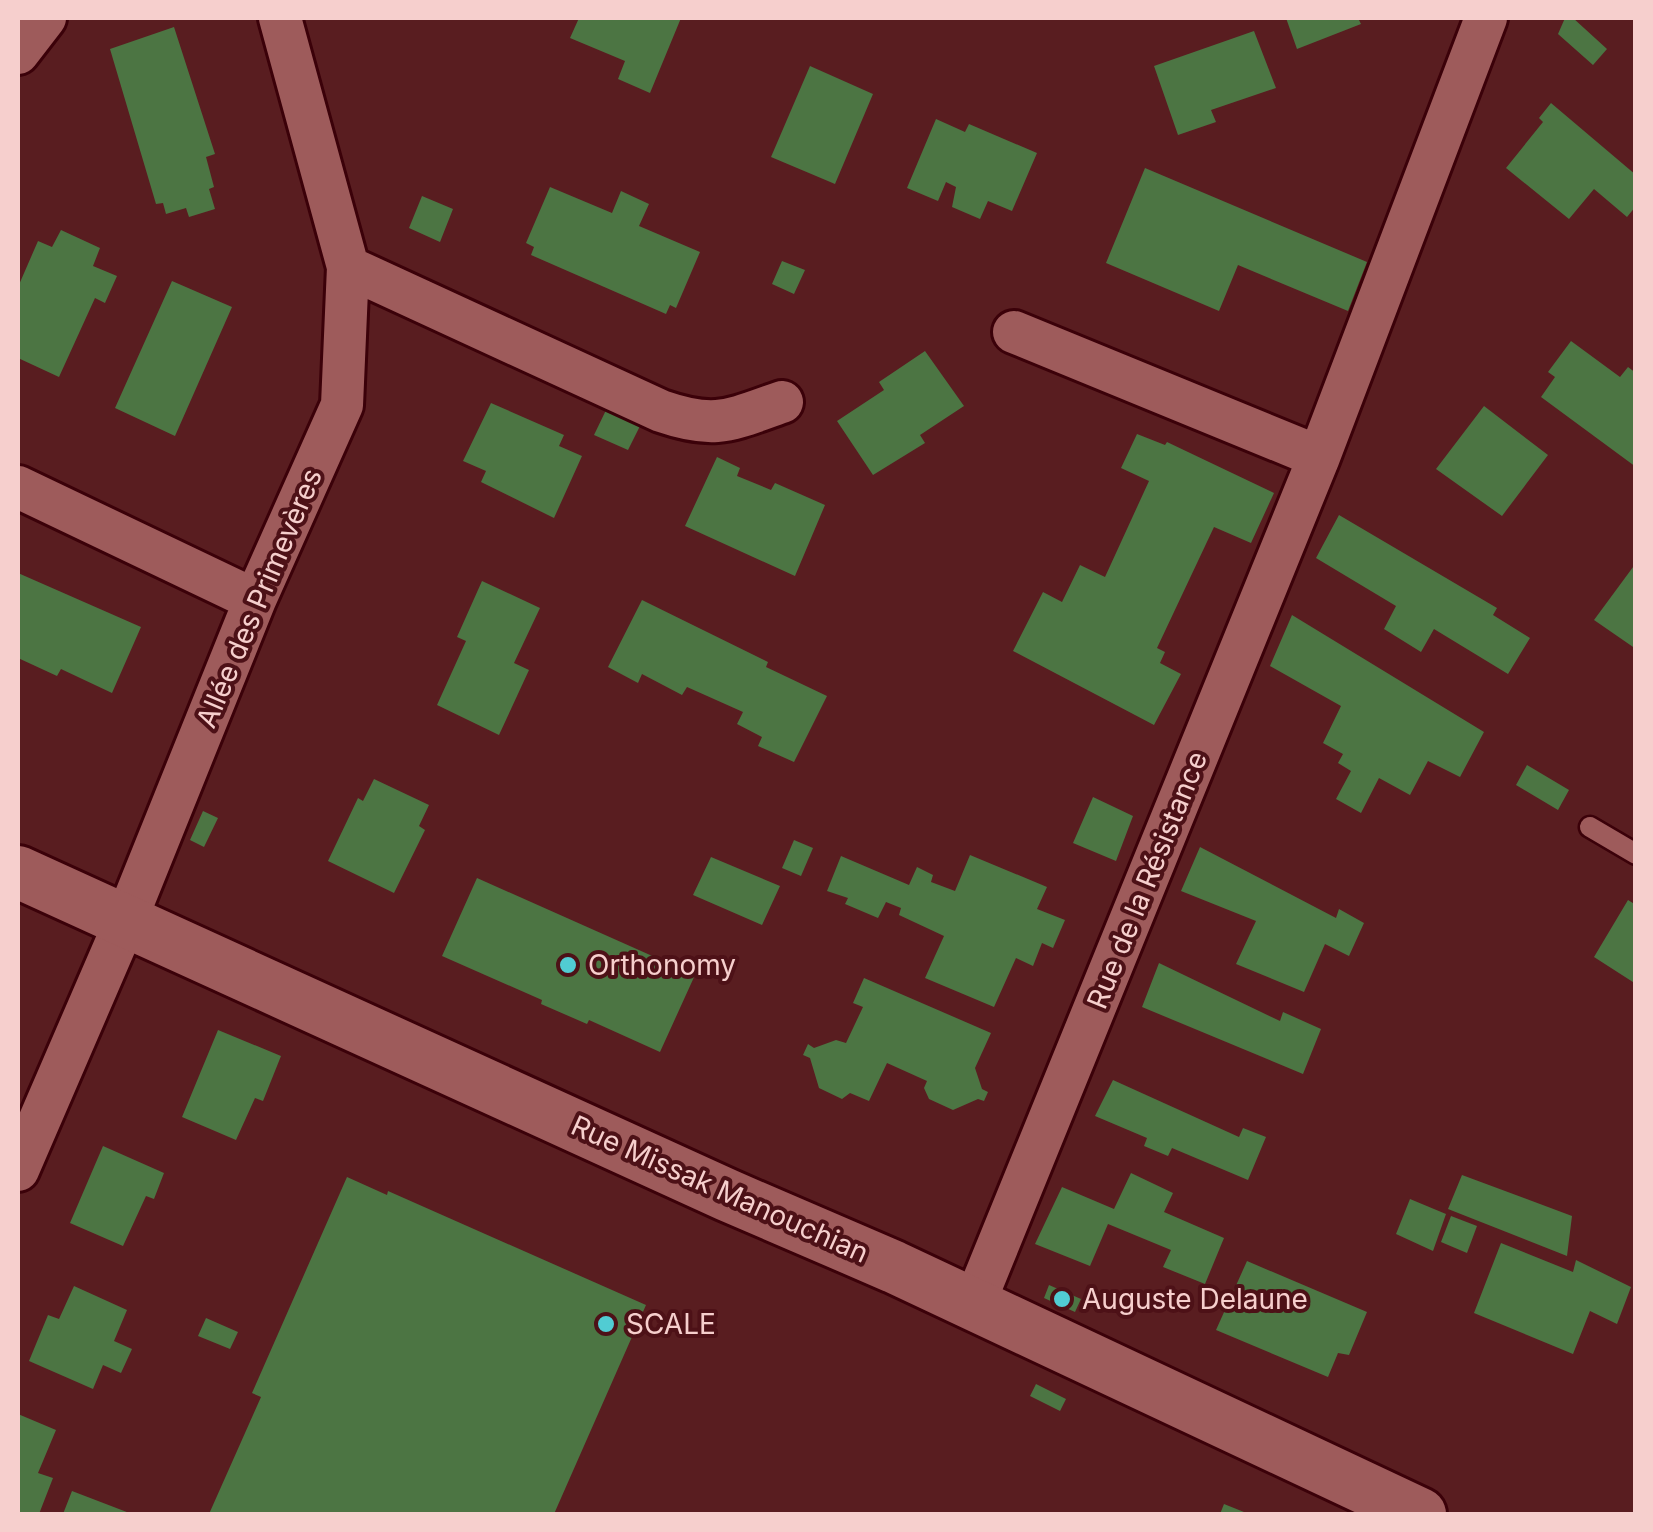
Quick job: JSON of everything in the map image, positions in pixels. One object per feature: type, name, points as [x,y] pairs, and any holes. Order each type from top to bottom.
[{"type":"street","points":[[18,53],[45,18]]},
{"type":"street","name":"Allée des Primevères","points":[[18,1170],[126,920],[254,600],[342,405],[348,267],[280,18]]},
{"type":"street","name":"Rue de la Résistance","points":[[974,1304],[1319,456],[1486,18]]},
{"type":"street","points":[[348,267],[661,411],[696,423],[732,420],[782,402]]},
{"type":"street","points":[[1014,332],[1319,456]]},
{"type":"street","points":[[18,487],[254,600]]},
{"type":"street","name":"Rue Missak Manouchian","points":[[18,872],[974,1304],[1420,1514]]},
{"type":"lane","points":[[1590,827],[1636,854]]},
{"type":"building","points":[[579,18],[681,18],[650,93],[618,79],[625,61],[570,38]]},
{"type":"building","points":[[1286,18],[1358,18],[1361,24],[1297,49]]},
{"type":"building","points":[[1565,18],[1573,18],[1607,49],[1593,65],[1558,34]]},
{"type":"building","points":[[174,27],[215,154],[206,157],[215,209],[189,217],[186,208],[166,214],[163,203],[156,204],[110,49]]},
{"type":"building","points":[[1254,31],[1276,88],[1211,110],[1216,122],[1178,135],[1154,66]]},
{"type":"building","points":[[810,66],[873,94],[835,184],[771,157]]},
{"type":"building","points":[[1551,103],[1636,175],[1636,206],[1627,217],[1594,189],[1569,219],[1506,168],[1543,122],[1539,118]]},
{"type":"building","points":[[936,119],[965,132],[969,124],[1037,153],[1012,211],[988,201],[980,219],[952,207],[956,187],[946,182],[938,201],[907,188]]},
{"type":"building","points":[[1145,168],[1367,262],[1348,311],[1238,265],[1219,311],[1106,263]]},
{"type":"building","points":[[550,187],[612,213],[621,191],[649,204],[639,226],[700,252],[676,308],[670,305],[666,314],[531,255],[534,247],[526,243]]},
{"type":"building","points":[[422,196],[453,209],[440,242],[409,228]]},
{"type":"building","points":[[61,230],[100,248],[93,266],[117,276],[105,303],[95,298],[59,377],[18,358],[18,287],[38,241],[52,247]]},
{"type":"building","points":[[782,261],[805,270],[794,294],[772,284]]},
{"type":"building","points":[[172,281],[232,307],[175,436],[115,408]]},
{"type":"building","points":[[1571,341],[1620,377],[1628,367],[1636,373],[1636,467],[1541,397],[1555,377],[1548,372]]},
{"type":"building","points":[[925,351],[964,406],[920,435],[925,443],[873,475],[837,421],[884,390],[879,382]]},
{"type":"building","points":[[491,403],[564,435],[559,446],[582,456],[554,518],[481,482],[486,471],[463,461]]},
{"type":"building","points":[[608,406],[642,422],[628,450],[594,435]]},
{"type":"building","points":[[1484,406],[1548,455],[1502,516],[1436,469]]},
{"type":"building","points":[[1137,434],[1165,445],[1167,442],[1274,493],[1251,543],[1214,527],[1157,648],[1165,652],[1160,663],[1181,674],[1154,725],[1013,651],[1043,592],[1062,602],[1080,565],[1105,577],[1149,481],[1121,468]]},
{"type":"building","points":[[717,457],[740,468],[737,476],[771,490],[775,483],[825,505],[795,576],[685,526]]},
{"type":"building","points":[[1339,515],[1497,608],[1493,615],[1530,638],[1508,674],[1434,629],[1421,652],[1384,629],[1396,606],[1316,558]]},
{"type":"building","points":[[1636,563],[1636,649],[1594,620]]},
{"type":"building","points":[[18,573],[141,627],[112,693],[61,669],[57,676],[18,658]]},
{"type":"building","points":[[482,581],[540,608],[514,663],[529,670],[499,735],[437,705],[466,641],[457,637]]},
{"type":"building","points":[[642,600],[768,662],[766,667],[827,696],[794,762],[758,746],[762,737],[737,724],[743,712],[687,687],[682,695],[642,674],[638,683],[608,667]]},
{"type":"building","points":[[1292,615],[1484,732],[1460,777],[1428,761],[1410,795],[1379,778],[1361,813],[1336,799],[1351,771],[1338,763],[1343,754],[1323,743],[1341,706],[1270,666]]},
{"type":"building","points":[[1527,765],[1569,790],[1558,810],[1516,785]]},
{"type":"building","points":[[374,779],[429,805],[419,826],[425,830],[394,893],[328,861],[358,798],[363,801]]},
{"type":"building","points":[[1093,797],[1133,816],[1116,861],[1073,843]]},
{"type":"building","points":[[203,811],[218,818],[204,847],[190,840]]},
{"type":"building","points":[[794,840],[813,848],[801,876],[782,868]]},
{"type":"building","points":[[1200,847],[1336,918],[1339,909],[1364,923],[1349,956],[1325,944],[1304,992],[1236,964],[1256,921],[1181,891]]},
{"type":"building","points":[[970,855],[1047,887],[1037,909],[1065,920],[1053,948],[1042,943],[1033,966],[1016,958],[994,1007],[925,978],[944,936],[899,915],[901,908],[886,902],[878,918],[845,904],[848,898],[827,891],[841,856],[909,885],[917,867],[933,875],[931,882],[955,891]]},
{"type":"building","points":[[711,857],[780,886],[762,925],[693,895]]},
{"type":"building","name":"Orthonomy","points":[[477,878],[695,975],[660,1052],[589,1020],[587,1024],[541,1004],[542,1000],[442,956]]},
{"type":"building","points":[[1628,900],[1636,905],[1636,984],[1594,957]]},
{"type":"building","points":[[1159,963],[1280,1021],[1283,1012],[1321,1029],[1303,1074],[1142,1007]]},
{"type":"building","points":[[864,978],[991,1033],[975,1068],[982,1089],[988,1092],[984,1101],[978,1099],[953,1110],[929,1099],[924,1088],[927,1081],[887,1063],[869,1101],[850,1093],[842,1099],[819,1088],[810,1058],[803,1055],[808,1044],[814,1048],[836,1040],[846,1043],[863,1007],[853,1003]]},
{"type":"building","points":[[218,1030],[281,1056],[263,1101],[255,1098],[236,1140],[182,1117]]},
{"type":"building","points":[[1113,1080],[1239,1137],[1243,1128],[1266,1137],[1248,1180],[1172,1148],[1168,1156],[1144,1146],[1147,1138],[1095,1116]]},
{"type":"building","points":[[103,1146],[164,1173],[154,1199],[146,1196],[123,1246],[70,1223]]},
{"type":"building","points":[[1131,1173],[1173,1193],[1164,1212],[1224,1238],[1205,1284],[1163,1267],[1171,1250],[1108,1224],[1090,1266],[1035,1244],[1062,1187],[1114,1209]]},
{"type":"building","points":[[1462,1175],[1572,1216],[1567,1256],[1448,1209]]},
{"type":"building","points":[[347,1177],[387,1195],[388,1191],[646,1305],[554,1514],[209,1514],[261,1397],[252,1393]]},
{"type":"building","points":[[1410,1199],[1446,1214],[1433,1251],[1396,1234]]},
{"type":"building","points":[[1451,1216],[1477,1226],[1467,1253],[1441,1242]]},
{"type":"building","points":[[1501,1243],[1573,1272],[1576,1260],[1631,1287],[1617,1324],[1590,1311],[1573,1354],[1474,1313]]},
{"type":"building","points":[[1247,1261],[1367,1312],[1349,1355],[1338,1353],[1328,1377],[1216,1330]]},
{"type":"building","name":"Auguste Delaune","points":[[1049,1285],[1081,1299],[1075,1312],[1044,1298]]},
{"type":"building","points":[[74,1286],[127,1310],[114,1341],[132,1349],[121,1373],[103,1365],[93,1389],[29,1361],[48,1315],[59,1319]]},
{"type":"building","points":[[206,1318],[238,1332],[230,1349],[198,1336]]},
{"type":"building","name":"Auguste Delaune","points":[[1036,1384],[1066,1399],[1060,1411],[1030,1396]]},
{"type":"building","points":[[18,1414],[56,1430],[38,1473],[53,1478],[39,1514],[18,1514]]},
{"type":"building","points":[[72,1491],[132,1514],[63,1514]]},
{"type":"building","points":[[1224,1504],[1249,1514],[1220,1514]]},
{"type":"place","name":"Orthonomy","points":[[568,965]]},
{"type":"place","name":"Auguste Delaune","points":[[1062,1299]]},
{"type":"place","name":"SCALE","points":[[606,1324]]}]
